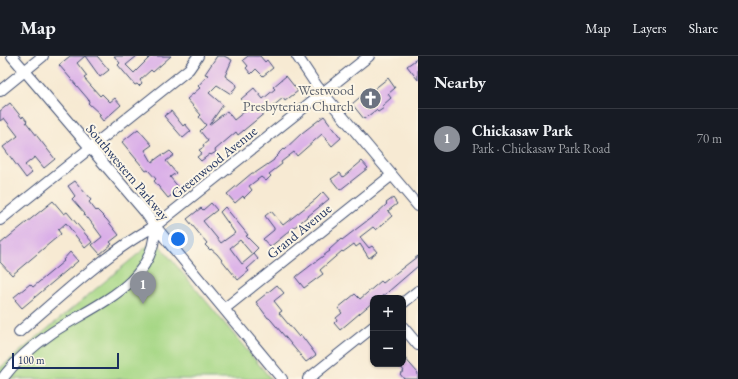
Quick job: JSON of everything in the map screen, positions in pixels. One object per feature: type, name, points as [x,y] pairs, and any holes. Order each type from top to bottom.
[{"type":"street","name":"Southwestern Parkway","points":[[12,56],[145,212],[282,379]]},
{"type":"street","points":[[0,91],[43,56]]},
{"type":"street","points":[[0,220],[189,69],[198,56]]},
{"type":"street","points":[[297,56],[317,86],[418,206]]},
{"type":"street","name":"Greenwood Avenue","points":[[19,332],[95,268],[137,237],[155,226],[369,56]]},
{"type":"street","name":"Grand Avenue","points":[[224,309],[392,175]]},
{"type":"street","points":[[2,379],[18,360],[37,344],[53,332],[108,299],[135,278],[151,254],[155,240],[155,226]]},
{"type":"street","points":[[406,301],[418,291]]},
{"type":"street","points":[[308,379],[370,329]]},
{"type":"street","points":[[406,331],[418,345]]},
{"type":"green space","points":[[155,240],[271,379],[0,379],[0,368]]},
{"type":"building","points":[[70,56],[85,56],[77,63],[87,76],[84,78],[100,96],[102,94],[110,102],[115,98],[121,105],[103,121],[99,116],[101,115],[88,103],[88,99],[59,65]]},
{"type":"building","points":[[85,56],[97,56],[109,70],[100,77]]},
{"type":"building","points":[[114,56],[137,56],[126,65],[134,73],[151,56],[171,56],[153,72],[151,70],[140,80],[142,83],[139,86],[137,84],[135,85],[118,65],[120,63]]},
{"type":"building","points":[[217,56],[224,56],[232,60],[225,76],[237,85],[231,94],[217,85],[209,93],[223,105],[209,125],[227,111],[234,120],[244,112],[242,109],[246,106],[241,99],[254,88],[263,99],[275,89],[273,87],[286,76],[298,91],[285,101],[283,98],[238,135],[236,132],[215,150],[216,152],[211,155],[210,154],[201,161],[197,157],[202,153],[199,150],[204,147],[203,145],[208,141],[200,131],[206,125],[199,117],[201,115],[187,99],[200,88],[198,86],[208,75],[205,74]]},
{"type":"building","points":[[248,56],[260,56],[265,62],[267,60],[273,68],[263,76],[256,69],[251,74],[246,68],[248,66],[243,60]]},
{"type":"building","points":[[418,58],[418,80],[407,66]]},
{"type":"building","name":"Westwood Presbyterian Church","points":[[388,78],[395,88],[388,94],[391,98],[382,106],[384,108],[378,112],[376,110],[364,119],[352,104],[366,92],[368,94]]},
{"type":"building","points":[[10,103],[22,118],[23,116],[55,159],[44,168],[35,157],[25,165],[32,173],[26,178],[3,147],[18,136],[4,118],[0,121],[0,111]]},
{"type":"building","points":[[171,111],[183,126],[185,124],[191,131],[183,138],[164,116]]},
{"type":"building","points":[[324,116],[341,138],[332,146],[322,134],[297,156],[294,152],[281,162],[282,164],[269,174],[271,176],[266,181],[261,177],[249,186],[252,190],[244,198],[243,196],[235,203],[227,194],[252,173],[255,173],[274,160],[283,149],[284,150],[302,133]]},
{"type":"building","points":[[138,129],[152,145],[145,150],[152,162],[170,151],[174,155],[166,161],[176,173],[170,177],[180,189],[168,198],[154,181],[156,179],[148,170],[146,171],[122,142]]},
{"type":"building","points":[[362,161],[368,168],[340,190],[331,179],[340,173],[343,177]]},
{"type":"building","points":[[75,181],[91,200],[89,202],[96,211],[97,210],[107,220],[119,235],[110,242],[112,244],[100,254],[92,245],[102,237],[72,199],[75,196],[68,186]]},
{"type":"building","points":[[323,192],[329,199],[270,247],[263,239],[274,230],[274,228],[265,216],[271,211],[283,225]]},
{"type":"building","points":[[393,198],[397,204],[388,211],[392,216],[376,230],[373,227],[360,237],[369,248],[372,246],[377,252],[369,258],[360,244],[356,247],[354,244],[343,252],[342,251],[320,270],[323,274],[304,288],[296,278],[297,276],[330,251],[329,250],[341,239],[342,240],[376,214]]},
{"type":"building","points":[[53,201],[64,214],[67,212],[92,242],[85,248],[66,223],[58,230],[61,234],[12,275],[0,262],[0,244]]},
{"type":"building","points":[[211,203],[217,210],[203,221],[221,243],[235,233],[220,212],[225,207],[248,235],[246,236],[258,248],[252,254],[240,240],[230,248],[242,264],[254,254],[258,259],[247,269],[249,271],[238,280],[217,254],[205,245],[207,243],[187,219],[201,208],[203,210]]},
{"type":"building","points":[[70,252],[78,261],[22,308],[14,297],[30,284],[33,287],[64,261],[63,260]]},
{"type":"building","points":[[418,256],[418,266],[384,295],[370,295],[370,305],[340,330],[334,323],[337,320],[336,318],[342,313],[338,308],[355,294],[360,299],[381,281],[383,283]]},
{"type":"building","points":[[277,285],[284,293],[274,301],[282,311],[279,313],[299,337],[301,335],[316,355],[306,362],[256,302]]},
{"type":"building","points":[[406,359],[418,373],[418,379],[404,379],[400,374],[404,371],[401,367],[406,367]]},
{"type":"place","name":"Westwood Presbyterian Church","points":[[370,98]]},
{"type":"place","name":"Chickasaw Park","points":[[143,304]]}]
